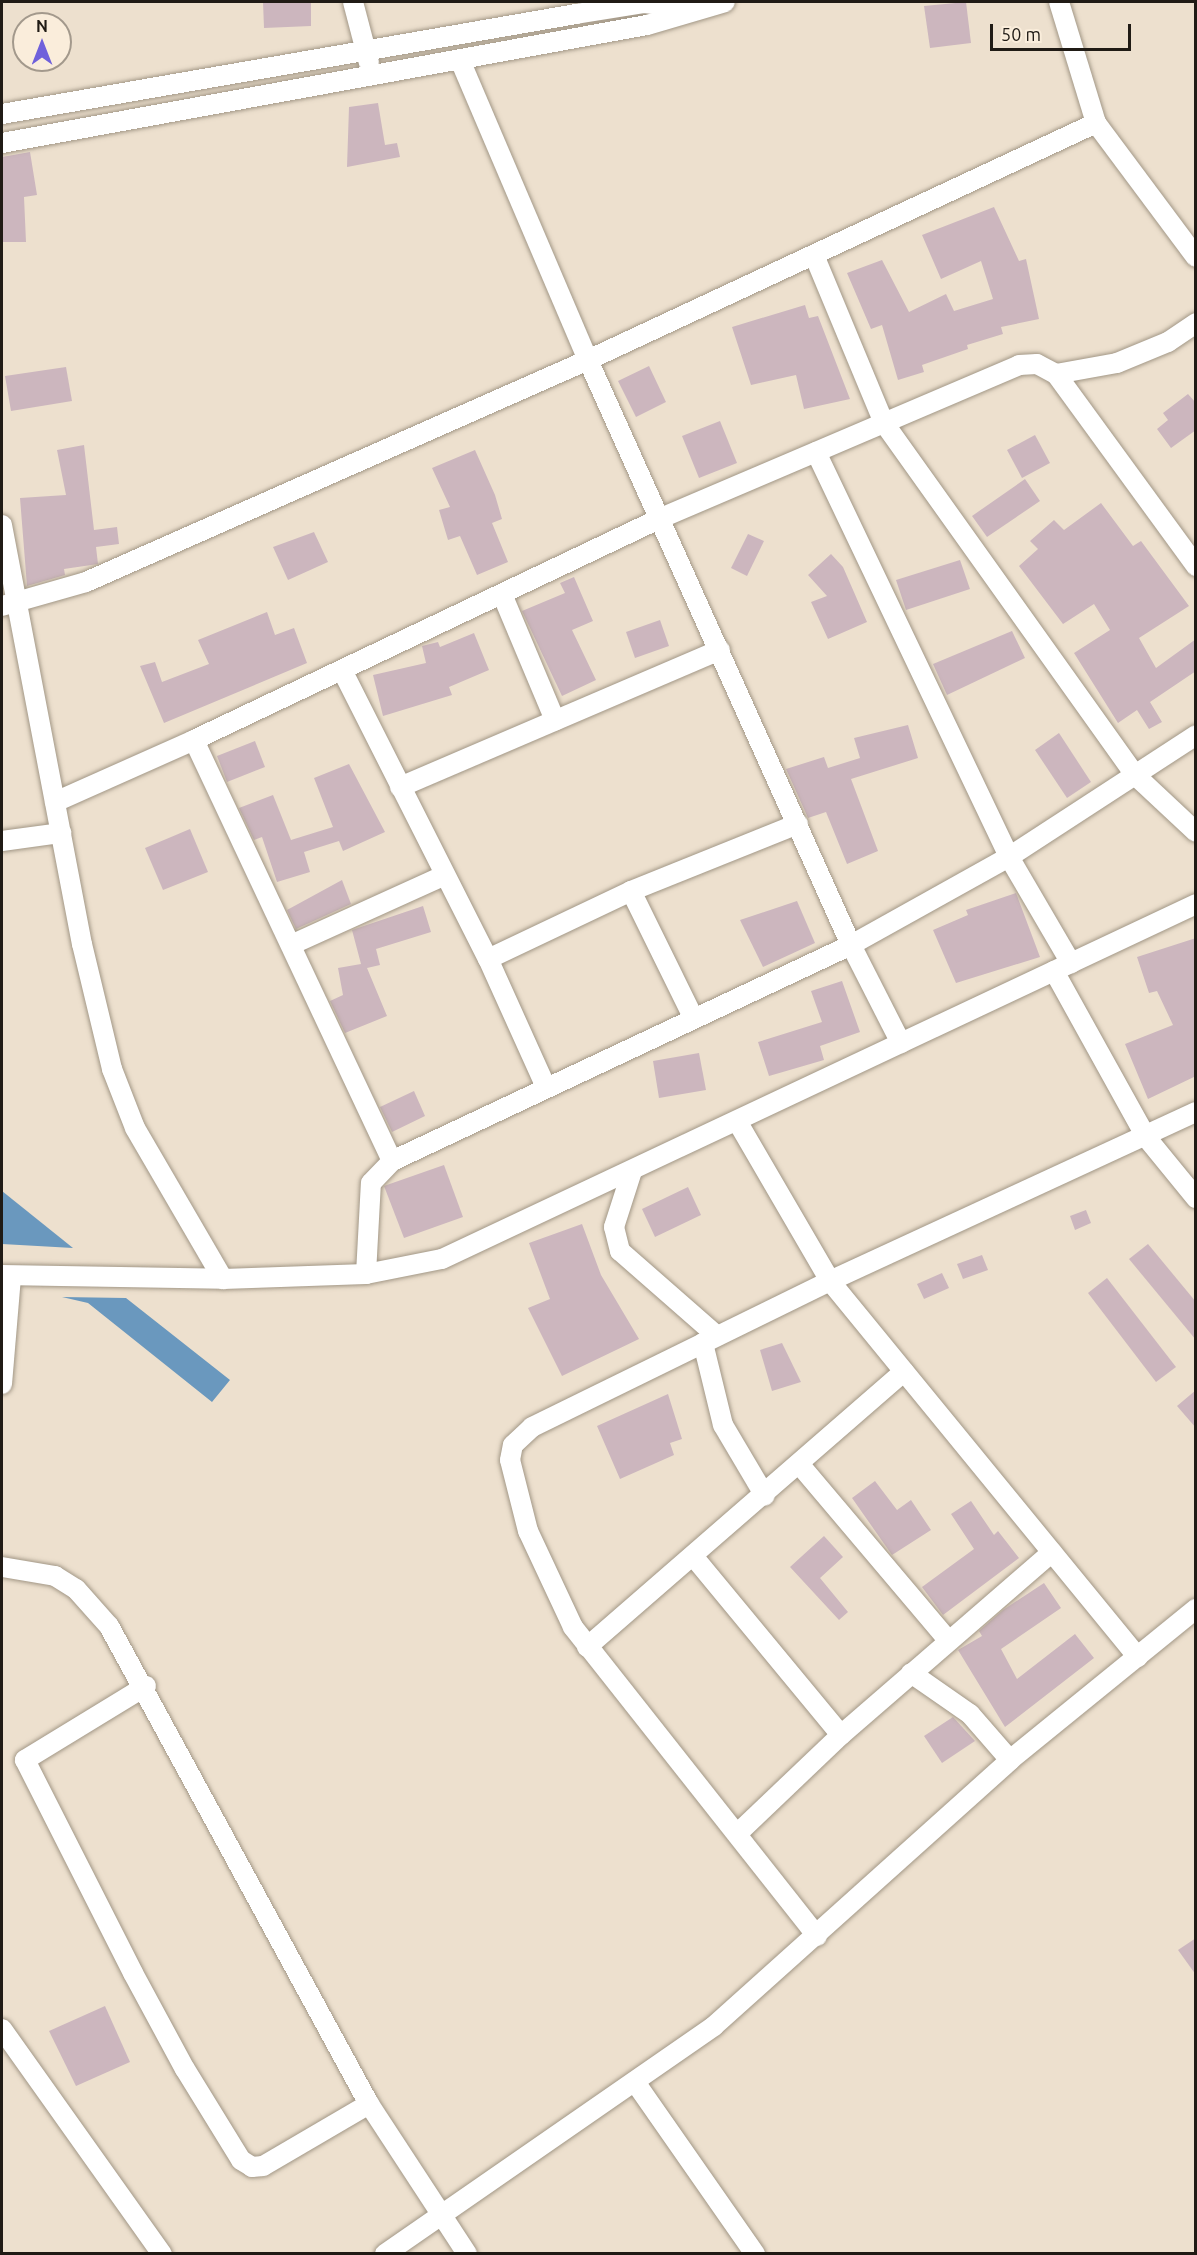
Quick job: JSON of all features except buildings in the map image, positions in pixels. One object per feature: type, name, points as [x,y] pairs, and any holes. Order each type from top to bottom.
[{"type":"street","points":[[353,2],[372,76]]},
{"type":"street","points":[[2,143],[647,25],[693,7],[725,2]]},
{"type":"street","points":[[1059,2],[1096,123],[1196,257]]},
{"type":"street","points":[[2,114],[643,3],[693,7]]},
{"type":"street","points":[[518,25],[522,48]]},
{"type":"street","points":[[460,60],[588,360],[851,945],[901,1043]]},
{"type":"street","points":[[270,68],[275,94]]},
{"type":"street","points":[[151,89],[154,116]]},
{"type":"street","points":[[9,605],[86,582],[588,360],[1096,123]]},
{"type":"street","points":[[814,255],[884,423],[1135,775],[1196,832]]},
{"type":"street","points":[[1056,374],[1117,363],[1168,342],[1196,323]]},
{"type":"street","points":[[55,802],[194,741],[661,518],[1019,365],[1037,363],[1056,374],[1196,566]]},
{"type":"street","points":[[816,452],[1146,1137],[1196,1198]]},
{"type":"street","points":[[2,525],[9,605],[55,802],[112,1069],[135,1128],[223,1279]]},
{"type":"street","points":[[502,594],[555,720]]},
{"type":"street","points":[[400,786],[720,650]]},
{"type":"street","points":[[342,670],[443,876],[488,959],[544,1085]]},
{"type":"street","points":[[366,1274],[371,1183],[392,1161],[544,1085],[851,945],[1010,857],[1196,735]]},
{"type":"street","points":[[194,741],[293,944],[392,1161]]},
{"type":"street","points":[[488,959],[632,891],[798,824]]},
{"type":"street","points":[[2,841],[61,832]]},
{"type":"street","points":[[293,944],[443,876]]},
{"type":"street","points":[[632,891],[693,1017]]},
{"type":"street","points":[[2,1384],[6,1276],[223,1279],[366,1274],[442,1259],[1196,904]]},
{"type":"street","points":[[817,1936],[739,1832],[587,1647],[528,1531],[510,1460],[513,1445],[532,1427],[830,1281],[1196,1112]]},
{"type":"street","points":[[738,1121],[830,1281],[1138,1657]]},
{"type":"street","points":[[632,1171],[614,1227],[620,1251],[710,1340],[723,1425],[765,1496]]},
{"type":"street","points":[[587,1647],[765,1496],[904,1371]]},
{"type":"street","points":[[800,1465],[948,1640]]},
{"type":"street","points":[[739,1832],[841,1735],[1052,1552]]},
{"type":"street","points":[[693,1556],[841,1735]]},
{"type":"street","points":[[2,1567],[55,1576],[76,1589],[109,1626],[146,1686],[369,2104],[467,2253]]},
{"type":"street","points":[[385,2253],[714,2026],[817,1936],[1010,1760],[1196,1609]]},
{"type":"street","points":[[911,1673],[970,1714],[1010,1760]]},
{"type":"street","points":[[146,1686],[26,1760],[133,1973],[192,2079],[241,2160],[252,2167],[262,2166],[369,2104]]},
{"type":"street","points":[[2,2029],[162,2253]]},
{"type":"street","points":[[635,2082],[755,2253]]},
{"type":"water","points":[[2,1191],[73,1248],[2,1244]]},
{"type":"water","points":[[62,1297],[126,1298],[230,1380],[212,1402],[88,1303]]}]
